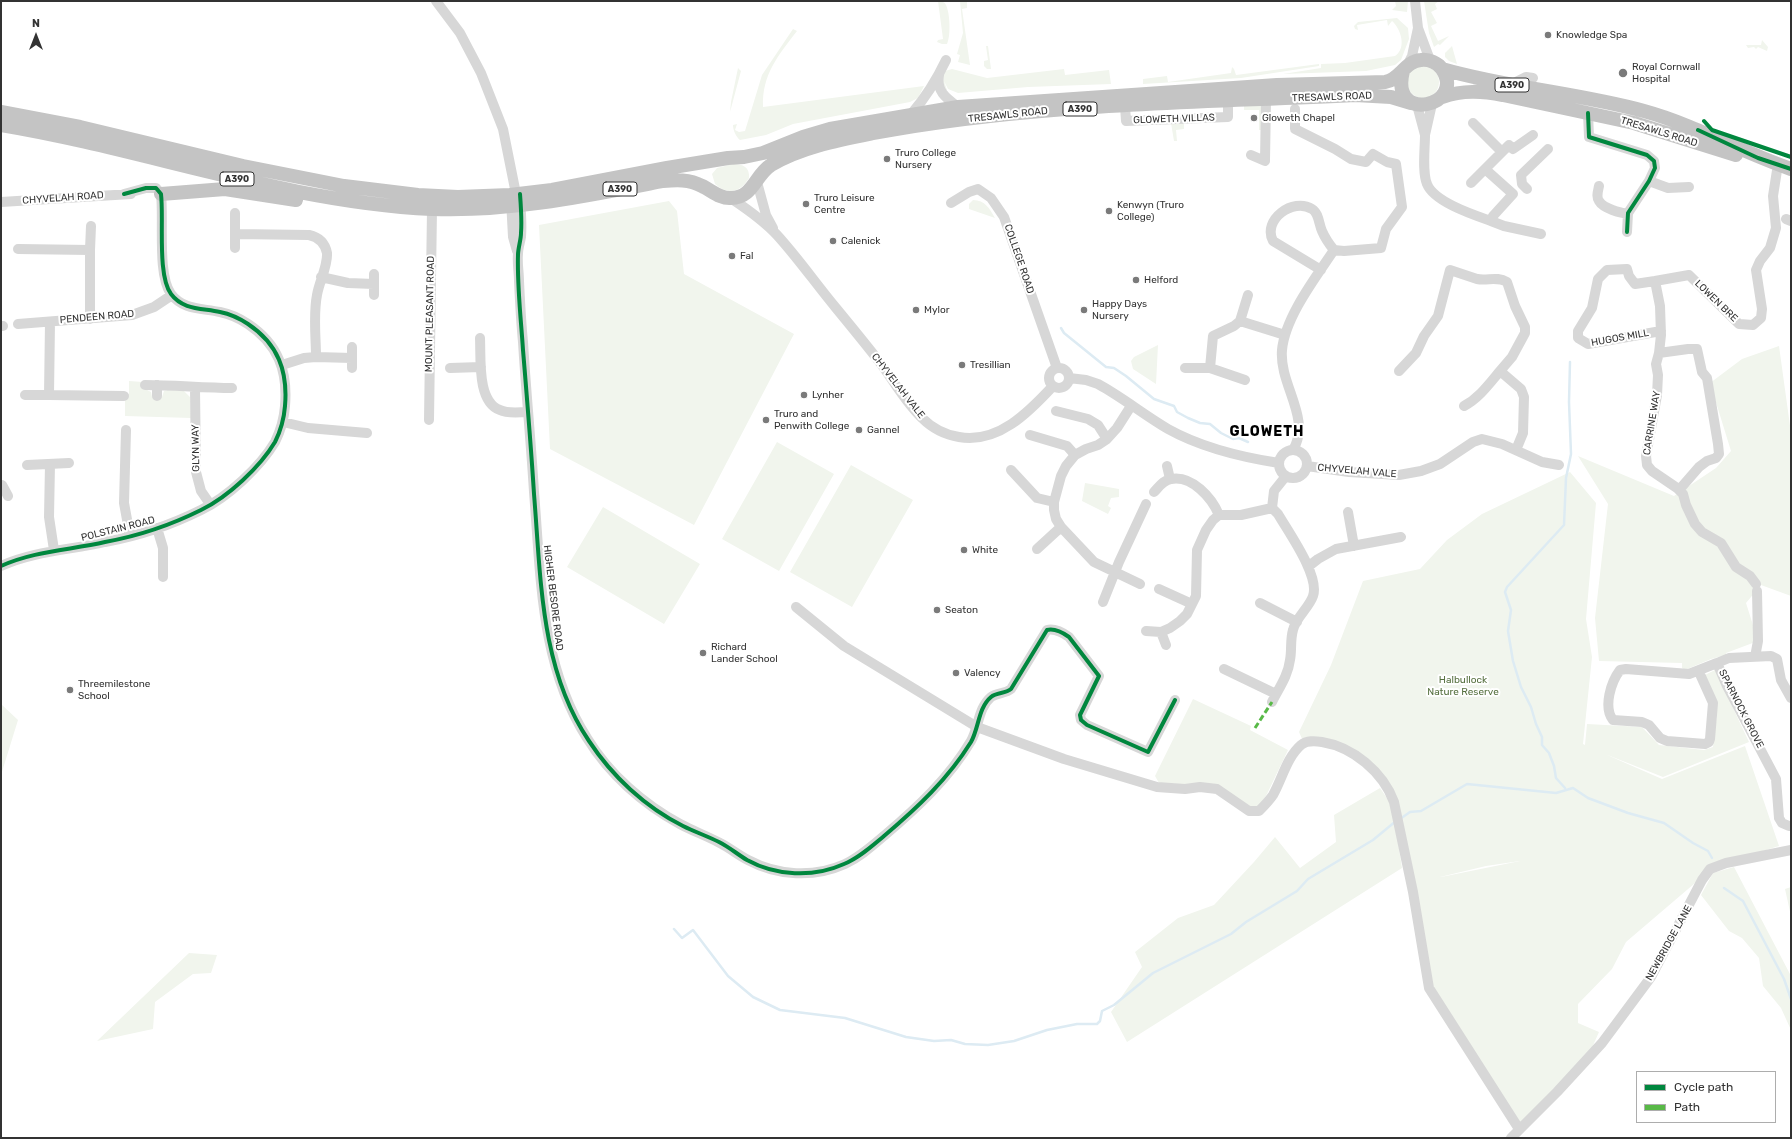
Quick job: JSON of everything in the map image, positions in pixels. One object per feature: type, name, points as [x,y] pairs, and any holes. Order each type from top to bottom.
[{"type":"highway","name":"A390","points":[[1405,68],[1413,62],[1430,60],[1442,69]]},
{"type":"highway","points":[[1405,68],[1401,87],[1403,94],[1416,104]]},
{"type":"highway","name":"TRESAWLS ROAD","points":[[744,158],[763,153],[830,128],[912,113],[958,107],[1277,85],[1385,82],[1395,79],[1405,68]]},
{"type":"highway","points":[[1437,100],[1447,82],[1442,69]]},
{"type":"highway","name":"TRESAWLS ROAD","points":[[1442,69],[1470,77],[1613,103],[1644,111],[1698,130],[1758,158],[1785,167]]},
{"type":"highway","name":"TRESAWLS ROAD","points":[[1437,100],[1454,93],[1483,91],[1634,123],[1732,154],[1758,158]]},
{"type":"highway","name":"TRESAWLS ROAD","points":[[757,181],[769,166],[801,151],[827,143],[869,134],[999,115],[1228,100],[1380,96],[1397,98],[1416,104]]},
{"type":"highway","name":"A390","points":[[1416,104],[1427,106],[1437,100]]},
{"type":"highway","name":"A390","points":[[1,112],[80,127],[243,166],[344,186],[431,195],[554,202],[663,181],[676,180],[693,182],[725,198],[732,199],[745,194],[757,181]]},
{"type":"highway","name":"A390","points":[[1,125],[111,148],[259,184],[308,194],[364,203],[432,209],[516,199],[552,190],[667,168],[714,162],[728,158],[744,158]]},
{"type":"highway","points":[[744,158],[752,169],[757,181]]},
{"type":"highway","points":[[714,162],[711,164],[707,175],[708,181],[716,194]]},
{"type":"highway","points":[[158,191],[225,189],[309,202],[364,203]]},
{"type":"street","name":"HIGHER BESORE ROAD","points":[[436,1],[460,33],[481,73],[503,129],[516,199],[521,236],[518,253],[521,322],[545,614],[550,647],[558,679],[576,720],[596,752],[621,781],[642,799],[664,814],[684,826],[720,843],[745,859],[776,871],[797,874],[826,870],[843,865],[863,853],[928,796],[961,757],[975,734],[980,715],[990,698],[997,694],[1006,693],[1011,689],[1047,630],[1051,629],[1063,633],[1068,637],[1099,676],[1080,715],[1081,720],[1087,725],[1148,752],[1175,700]]},
{"type":"street","points":[[1415,1],[1418,28],[1430,60]]},
{"type":"street","points":[[1405,68],[1412,56],[1418,28]]},
{"type":"street","points":[[912,113],[922,102],[946,60]]},
{"type":"street","points":[[939,74],[938,85],[941,92],[958,107]]},
{"type":"street","points":[[1510,85],[1526,77],[1533,78]]},
{"type":"street","points":[[1251,154],[1270,163],[1266,99]]},
{"type":"street","name":"GLOWETH VILLAS","points":[[1125,106],[1121,122],[1228,117],[1228,100]]},
{"type":"street","points":[[1425,135],[1437,100]]},
{"type":"street","points":[[1416,104],[1425,135],[1425,173],[1427,184],[1433,193],[1443,200],[1504,226],[1541,234]]},
{"type":"street","points":[[1294,110],[1291,132],[1335,149],[1351,159],[1366,162],[1373,154],[1387,162],[1396,164],[1402,207],[1386,229],[1381,248],[1334,250]]},
{"type":"street","points":[[1588,113],[1589,137],[1647,155],[1654,160],[1655,168],[1649,181],[1628,213],[1627,232]]},
{"type":"street","points":[[1473,123],[1502,152]]},
{"type":"street","points":[[1471,183],[1509,145],[1513,149],[1533,135]]},
{"type":"street","points":[[1491,221],[1493,216],[1513,194],[1524,187],[1521,175],[1548,149]]},
{"type":"street","name":"LOWEN BRE","points":[[1655,281],[1689,275],[1739,324],[1753,325],[1762,318],[1756,270],[1760,261],[1770,248],[1776,228],[1773,196],[1785,167]]},
{"type":"street","points":[[1485,169],[1513,194]]},
{"type":"street","name":"CHYVELAH VALE","points":[[757,181],[766,215],[776,234]]},
{"type":"street","points":[[1649,181],[1668,188],[1689,187]]},
{"type":"street","points":[[1599,186],[1598,200],[1600,204],[1624,214],[1628,213]]},
{"type":"street","name":"COLLEGE ROAD","points":[[951,203],[968,192],[978,189],[992,198],[999,208],[1012,237],[1057,368]]},
{"type":"street","points":[[158,191],[165,276],[166,283],[172,295]]},
{"type":"street","name":"CHYVELAH ROAD","points":[[1,202],[158,191]]},
{"type":"street","name":"CHYVELAH VALE","points":[[732,199],[747,209],[776,234],[879,361],[911,406],[922,418],[947,434],[959,437],[978,438],[995,434],[1007,427],[1029,410],[1053,386],[1064,386],[1069,378]]},
{"type":"street","points":[[1321,270],[1273,241],[1270,236],[1270,228],[1274,219],[1292,207],[1303,206],[1312,208],[1316,212],[1322,232],[1334,250]]},
{"type":"street","name":"MOUNT PLEASANT ROAD","points":[[429,420],[432,209]]},
{"type":"street","points":[[235,213],[235,248]]},
{"type":"street","points":[[90,319],[91,226]]},
{"type":"street","points":[[235,234],[303,234],[315,236],[322,243],[327,255],[316,296],[316,357]]},
{"type":"street","points":[[18,249],[90,250]]},
{"type":"street","points":[[1272,508],[1274,491],[1286,476],[1281,471],[1279,463],[1282,455],[1293,450],[1296,445],[1299,430],[1299,418],[1283,371],[1282,350],[1285,335],[1295,312],[1334,250]]},
{"type":"street","points":[[1398,371],[1416,353],[1424,336],[1438,316],[1451,265],[1477,279],[1486,280],[1497,278],[1507,282],[1515,306],[1525,327],[1525,333],[1512,357],[1481,393],[1464,406]]},
{"type":"street","name":"HUGOS MILL","points":[[1655,281],[1635,284],[1629,276],[1627,269],[1607,270],[1598,279],[1592,308],[1578,330],[1578,338],[1588,344],[1661,331]]},
{"type":"street","points":[[374,274],[374,296]]},
{"type":"street","points":[[322,276],[355,284],[374,284]]},
{"type":"street","name":"CARRINE WAY","points":[[1655,281],[1660,306],[1661,331],[1659,353],[1656,364],[1658,375],[1657,395],[1646,456],[1647,465],[1652,471],[1679,490]]},
{"type":"street","name":"PENDEEN ROAD","points":[[18,324],[90,319],[140,313],[159,304],[172,295]]},
{"type":"street","name":"POLSTAIN ROAD","points":[[1,566],[18,558],[54,550],[106,542],[130,536],[157,528],[202,510],[237,484],[254,469],[275,441],[283,422],[286,383],[282,365],[267,340],[244,321],[225,313],[192,308],[177,301],[172,295]]},
{"type":"street","points":[[1210,368],[1213,336],[1216,333],[1234,326],[1240,321],[1248,295]]},
{"type":"street","points":[[1240,321],[1285,335]]},
{"type":"street","points":[[49,395],[50,322]]},
{"type":"street","points":[[480,338],[481,366],[485,394],[490,404],[505,412],[528,412]]},
{"type":"street","points":[[282,365],[304,358],[316,357],[352,363],[352,347]]},
{"type":"street","points":[[1659,353],[1688,349],[1697,350],[1702,372],[1707,378],[1719,454],[1716,458],[1707,461],[1699,467],[1679,490],[1683,494],[1687,509],[1695,524],[1706,535],[1721,543],[1736,567],[1750,576],[1756,587],[1758,641],[1755,657]]},
{"type":"street","points":[[450,368],[481,366]]},
{"type":"street","points":[[1053,386],[1049,377],[1052,371],[1057,368],[1065,369],[1069,378],[1086,380],[1098,384],[1169,429],[1200,444],[1236,455],[1279,463]]},
{"type":"street","points":[[1185,368],[1210,368],[1245,380]]},
{"type":"street","points":[[1500,371],[1521,389],[1524,397],[1522,433],[1516,450]]},
{"type":"street","points":[[145,385],[184,385],[196,388],[232,388]]},
{"type":"street","points":[[157,385],[157,396]]},
{"type":"street","name":"GLYN WAY","points":[[196,388],[196,472],[201,491],[210,504]]},
{"type":"street","points":[[26,395],[124,396]]},
{"type":"street","points":[[1131,406],[1118,428],[1107,439],[1098,445],[1075,455],[1066,466],[1061,476],[1054,502],[1056,519],[1094,562],[1140,584]]},
{"type":"street","points":[[1056,411],[1088,419],[1098,425],[1107,439]]},
{"type":"street","points":[[283,422],[348,436],[367,434]]},
{"type":"street","points":[[126,430],[124,503],[130,536]]},
{"type":"street","points":[[1030,435],[1067,446],[1075,455]]},
{"type":"street","name":"CHYVELAH VALE","points":[[1307,466],[1349,472],[1400,475],[1421,471],[1440,464],[1473,442],[1482,439],[1492,440],[1542,462],[1558,465]]},
{"type":"street","name":"CHYVELAH VALE","points":[[1286,476],[1298,477],[1304,472],[1307,466],[1304,456],[1293,450]]},
{"type":"street","points":[[27,465],[69,463]]},
{"type":"street","points":[[50,464],[49,517],[54,550]]},
{"type":"street","points":[[1166,466],[1170,479]]},
{"type":"street","points":[[1011,470],[1037,498],[1054,502]]},
{"type":"street","points":[[1154,492],[1161,483],[1170,479],[1178,478],[1188,481],[1197,487],[1209,499],[1219,515]]},
{"type":"street","points":[[4,485],[8,496]]},
{"type":"street","points":[[1103,602],[1110,588],[1141,505]]},
{"type":"street","points":[[1146,631],[1161,632],[1180,621],[1187,614],[1196,596],[1197,550],[1206,530],[1219,515],[1241,515],[1272,508]]},
{"type":"street","points":[[1224,669],[1274,698],[1287,672],[1290,660],[1293,628],[1313,595],[1313,578],[1309,566],[1278,514],[1272,508]]},
{"type":"street","points":[[1348,512],[1354,546]]},
{"type":"street","points":[[1036,549],[1062,527]]},
{"type":"street","name":"POLSTAIN ROAD","points":[[157,528],[163,548],[163,577]]},
{"type":"street","points":[[1309,566],[1336,549],[1402,537]]},
{"type":"street","points":[[1159,589],[1192,604]]},
{"type":"street","points":[[1260,603],[1297,622]]},
{"type":"street","points":[[796,607],[844,646],[977,727],[1064,759],[1157,787],[1185,789],[1200,787],[1217,789],[1249,811],[1259,811],[1272,796],[1295,750],[1303,743],[1315,741],[1327,743],[1354,753],[1377,774],[1391,795],[1413,892],[1429,988],[1519,1129]]},
{"type":"street","points":[[1161,632],[1166,645]]},
{"type":"street","name":"SPARNOCK GROVE","points":[[1789,826],[1779,818],[1776,779],[1717,664],[1729,658],[1771,656],[1777,659],[1782,680],[1791,698]]},
{"type":"street","points":[[1699,672],[1713,703],[1710,738],[1705,744],[1667,741],[1660,738],[1649,725],[1642,722],[1612,720],[1609,715],[1610,694],[1615,676],[1620,670],[1626,669],[1689,674],[1699,672],[1717,664]]},
{"type":"street","name":"NEWBRIDGE LANE","points":[[1511,1138],[1557,1092],[1602,1043],[1651,977],[1702,880],[1710,869],[1726,863],[1791,850]]},
{"type":"green space","points":[[938,1],[945,4],[948,13],[950,24],[947,44],[937,42],[938,40],[943,39]]},
{"type":"green space","points":[[960,1],[967,1],[967,8],[962,9],[970,65],[958,62],[960,55],[957,54],[963,33]]},
{"type":"green space","points":[[1395,1],[1408,1],[1407,12],[1392,10],[1396,6]]},
{"type":"green space","points":[[1424,1],[1439,1],[1435,4],[1437,9],[1431,12],[1437,23],[1431,26],[1438,41],[1449,36],[1440,45],[1438,44],[1434,47],[1429,33]]},
{"type":"green space","points":[[1397,18],[1408,28],[1409,39],[1401,60],[1395,65],[1366,71],[1283,74],[1321,68],[1321,64],[1345,63],[1395,56],[1399,53],[1402,44],[1400,33],[1392,21],[1388,26],[1387,20],[1357,25],[1358,30],[1355,29],[1354,26],[1358,22]]},
{"type":"green space","points":[[793,29],[797,31],[772,66],[768,75],[763,95],[763,107],[924,86],[918,98],[910,102],[793,124],[766,135],[740,140],[735,133],[733,125],[737,124],[735,130],[739,132],[745,131],[762,75]]},
{"type":"green space","points":[[1762,40],[1768,47],[1767,51],[1758,47],[1756,49],[1754,47],[1748,48],[1746,45],[1761,45]]},
{"type":"green space","points":[[986,46],[988,46],[991,69],[987,69],[984,66],[984,61],[988,60]]},
{"type":"green space","points":[[1452,46],[1457,64],[1449,61],[1445,57],[1445,53]]},
{"type":"green space","points":[[1319,64],[1319,66],[1241,78],[1143,84],[1143,79],[1167,76],[1168,82],[1231,73],[1232,67],[1236,75]]},
{"type":"green space","points":[[1420,66],[1426,66],[1435,70],[1439,82],[1435,94],[1426,98],[1420,98],[1411,94],[1407,85],[1407,79],[1411,70]]},
{"type":"green space","points":[[738,68],[741,71],[730,112],[731,102]]},
{"type":"green space","points":[[952,69],[987,78],[1064,69],[1065,75],[1109,70],[1111,84],[1028,87],[958,93],[948,89],[944,81],[947,90],[943,90],[942,74],[945,71]]},
{"type":"green space","points":[[1244,106],[1263,106],[1263,130],[1259,130],[1259,110],[1244,110]]},
{"type":"green space","points":[[1184,122],[1184,129],[1176,130],[1177,141],[1174,141],[1171,123]]},
{"type":"green space","points":[[733,164],[745,167],[748,171],[749,178],[742,187],[733,191],[724,190],[715,184],[712,174],[717,168]]},
{"type":"green space","points":[[973,200],[984,203],[995,218],[969,209],[969,204]]},
{"type":"green space","points":[[669,201],[677,211],[684,274],[794,334],[694,525],[550,449],[539,225]]},
{"type":"green space","points":[[1158,345],[1156,384],[1133,369],[1131,361],[1134,357]]},
{"type":"green space","points":[[1779,346],[1791,433],[1791,596],[1761,585],[1746,603],[1758,641],[1685,670],[1682,668],[1682,663],[1599,661],[1595,618],[1608,504],[1578,456],[1674,496],[1716,468],[1731,451],[1710,383],[1742,359]]},
{"type":"green space","points":[[129,381],[143,382],[147,390],[151,392],[152,397],[162,397],[164,391],[168,390],[183,390],[190,397],[191,418],[125,416],[125,394],[129,394]]},
{"type":"green space","points":[[777,442],[834,474],[779,571],[722,539]]},
{"type":"green space","points":[[851,465],[913,500],[852,607],[790,572]]},
{"type":"green space","name":"Halbullock Nature Reserve","points":[[1570,472],[1596,503],[1586,619],[1592,657],[1583,744],[1585,745],[1587,724],[1642,727],[1659,745],[1704,750],[1713,747],[1717,715],[1705,675],[1715,670],[1749,742],[1663,777],[1605,754],[1662,779],[1745,746],[1779,846],[1715,866],[1626,942],[1612,969],[1578,1004],[1578,1023],[1599,1032],[1587,1059],[1519,1129],[1429,988],[1391,795],[1354,753],[1303,741],[1299,732],[1331,665],[1363,581],[1420,569],[1447,540],[1482,514]],"holes":[[[1520,861],[1440,877],[1486,866]]]},
{"type":"green space","points":[[1085,483],[1119,489],[1119,497],[1111,498],[1108,506],[1111,508],[1108,514],[1082,501]]},
{"type":"green space","points":[[603,507],[700,564],[664,624],[567,567]]},
{"type":"green space","points":[[1193,699],[1251,726],[1250,730],[1288,750],[1267,794],[1258,808],[1251,808],[1220,786],[1159,783],[1155,776]]},
{"type":"green space","points":[[1,704],[18,720],[1,775]]},
{"type":"green space","points":[[1380,788],[1389,801],[1396,829],[1402,868],[1127,1042],[1111,1012],[1142,967],[1135,952],[1178,918],[1214,905],[1275,837],[1300,868],[1336,842],[1334,815]]},
{"type":"green space","points":[[1734,867],[1791,976],[1791,1030],[1781,1008],[1763,986],[1759,958],[1742,938],[1729,931],[1701,895],[1713,873]]},
{"type":"green space","points":[[1791,887],[1791,916],[1785,889]]},
{"type":"green space","points":[[189,953],[217,955],[211,973],[193,974],[155,1002],[153,1029],[97,1041]]},
{"type":"waterway","points":[[1061,328],[1064,333],[1106,367],[1114,368],[1154,399],[1174,406],[1177,412],[1188,418],[1200,423],[1210,424],[1221,433],[1233,439],[1239,438],[1248,442]]},
{"type":"waterway","points":[[1565,788],[1556,778],[1554,766],[1549,753],[1542,745],[1542,737],[1531,707],[1521,687],[1513,661],[1508,631],[1511,610],[1505,592],[1507,587],[1564,525],[1566,478],[1571,454],[1569,402],[1570,362]]},
{"type":"waterway","points":[[1400,819],[1410,812],[1421,811],[1467,784],[1556,793],[1573,788],[1588,798],[1628,813],[1664,823],[1693,843],[1708,851],[1712,858]]},
{"type":"waterway","points":[[674,929],[682,938],[693,930],[728,976],[753,997],[780,1010],[845,1018],[906,1037],[934,1041],[951,1040],[965,1044],[988,1045],[1014,1041],[1047,1030],[1077,1024],[1097,1024],[1100,1021],[1102,1011],[1114,1005],[1153,973],[1231,934],[1246,922],[1297,891],[1308,879],[1373,840],[1396,821]]},
{"type":"waterway","points":[[1724,888],[1743,901],[1784,979],[1791,999]]},
{"type":"marked path","points":[[1255,728],[1272,702]]},
{"type":"cycle path","points":[[1588,113],[1589,137],[1647,155],[1654,161],[1655,168],[1649,181],[1628,213],[1627,232]]},
{"type":"cycle path","points":[[1704,121],[1712,130],[1791,157]]},
{"type":"cycle path","points":[[1698,130],[1758,158],[1791,169]]},
{"type":"cycle path","points":[[1,566],[39,554],[117,540],[166,525],[201,510],[222,497],[252,471],[269,452],[281,429],[285,406],[285,381],[283,370],[274,350],[267,340],[248,324],[238,318],[224,313],[187,306],[171,294],[167,285],[162,261],[161,194],[156,188],[146,188],[124,194]]},
{"type":"cycle path","points":[[520,194],[521,238],[518,252],[519,302],[539,558],[546,622],[552,653],[561,684],[573,713],[598,754],[630,790],[669,818],[719,842],[747,860],[758,865],[782,872],[820,872],[844,864],[870,848],[920,804],[942,781],[971,742],[976,731],[981,712],[987,702],[993,695],[1006,692],[1011,689],[1047,630],[1058,631],[1069,637],[1099,676],[1080,715],[1081,720],[1087,725],[1148,752],[1175,700]]},
{"type":"place","name":"Knowledge Spa","points":[[1548,35]]},
{"type":"place","name":"Royal Cornwall Hospital","points":[[1623,73]]},
{"type":"place","name":"Gloweth Chapel","points":[[1254,118]]},
{"type":"place","name":"Truro College Nursery","points":[[887,159]]},
{"type":"place","name":"Truro Leisure Centre","points":[[806,204]]},
{"type":"place","name":"Kenwyn (Truro College)","points":[[1109,211]]},
{"type":"place","name":"Calenick","points":[[833,241]]},
{"type":"place","name":"Fal","points":[[732,256]]},
{"type":"place","name":"Helford","points":[[1136,280]]},
{"type":"place","name":"Mylor","points":[[916,310]]},
{"type":"place","name":"Happy Days Nursery","points":[[1084,310]]},
{"type":"place","name":"Tresillian","points":[[962,365]]},
{"type":"place","name":"Lynher","points":[[804,395]]},
{"type":"place","name":"Truro and Penwith College","points":[[766,420]]},
{"type":"place","name":"Gannel","points":[[859,430]]},
{"type":"place","name":"White","points":[[964,550]]},
{"type":"place","name":"Seaton","points":[[937,610]]},
{"type":"place","name":"Richard Lander School","points":[[703,653]]},
{"type":"place","name":"Valency","points":[[956,673]]},
{"type":"place","name":"Threemilestone School","points":[[70,690]]},
{"type":"district","name":"GLOWETH","points":[[1267,432]]}]
